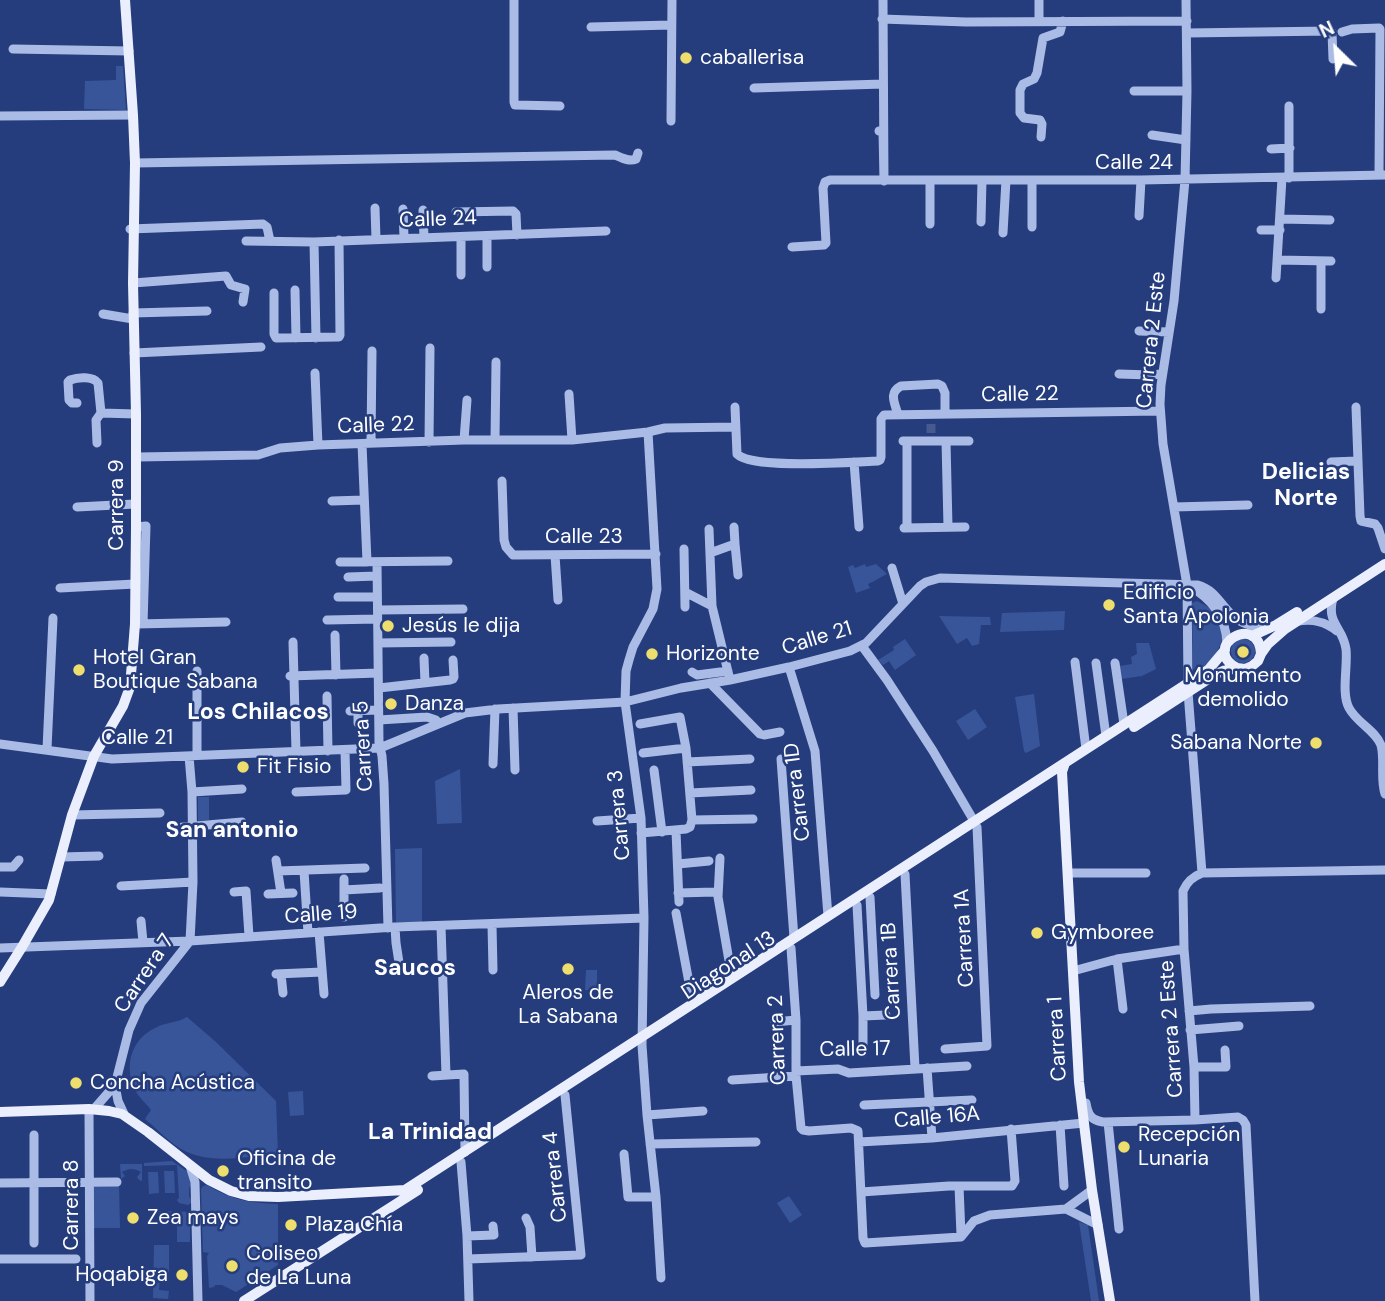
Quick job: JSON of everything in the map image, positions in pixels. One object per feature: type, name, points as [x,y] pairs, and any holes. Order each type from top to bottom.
[{"type":"main road","name":"Carrera 9","points":[[0,982],[51,894],[72,815],[94,756],[130,687],[139,624],[135,584],[136,414],[131,229],[135,163],[125,0]]},
{"type":"main road","points":[[1252,636],[1285,620],[1385,556]]},
{"type":"main road","points":[[1261,654],[1260,645],[1252,636],[1246,634],[1232,637],[1226,646],[1228,661],[1237,668],[1252,666],[1275,636],[1385,564]]},
{"type":"main road","name":"Diagonal 13","points":[[244,1301],[331,1248],[463,1157],[792,943],[828,916],[1188,687],[1209,669],[1226,646]]},
{"type":"main road","name":"Diagonal 13","points":[[1064,768],[1086,749],[1124,724],[1188,687],[1237,668]]},
{"type":"main road","name":"Carrera 1","points":[[1064,768],[1079,1082],[1092,1190],[1110,1301]]},
{"type":"main road","name":"Diagonal 13","points":[[121,1113],[209,1180],[231,1191],[260,1197],[401,1191],[565,1095],[732,978],[870,897],[975,824]]},
{"type":"main road","points":[[0,1112],[91,1109],[121,1113]]},
{"type":"main road","points":[[363,1225],[366,1219],[391,1201],[390,1196],[379,1192]]},
{"type":"street","points":[[514,0],[515,105],[560,106]]},
{"type":"street","points":[[671,121],[672,0]]},
{"type":"street","points":[[883,0],[884,181]]},
{"type":"street","points":[[1039,0],[1039,20]]},
{"type":"street","name":"Carrera 2 Este","points":[[1186,0],[1185,180],[1175,293],[1160,411],[1187,585],[1188,687],[1202,873],[1191,879],[1183,891],[1195,1120]]},
{"type":"street","points":[[883,19],[967,22],[1187,21]]},
{"type":"street","points":[[1041,137],[1040,120],[1024,118],[1020,113],[1020,90],[1023,84],[1034,79],[1037,73],[1043,38],[1059,32],[1063,21]]},
{"type":"street","points":[[591,27],[671,25]]},
{"type":"street","points":[[1342,33],[1352,29],[1380,30],[1382,175]]},
{"type":"street","points":[[1187,33],[1330,31],[1333,59]]},
{"type":"street","points":[[13,49],[129,51]]},
{"type":"street","points":[[754,88],[883,84]]},
{"type":"street","points":[[1134,91],[1187,91]]},
{"type":"street","points":[[1276,278],[1280,219],[1290,148],[1289,106]]},
{"type":"street","points":[[0,116],[133,115]]},
{"type":"street","points":[[879,131],[883,131],[884,181]]},
{"type":"street","points":[[1152,135],[1186,140]]},
{"type":"street","points":[[1271,149],[1290,148]]},
{"type":"street","points":[[135,163],[613,155],[633,160],[638,153]]},
{"type":"street","name":"Calle 24","points":[[792,247],[824,246],[826,243],[823,188],[825,182],[830,180],[1185,180],[1382,175]]},
{"type":"street","points":[[929,180],[930,223]]},
{"type":"street","points":[[981,222],[982,180]]},
{"type":"street","points":[[1003,233],[1006,180]]},
{"type":"street","points":[[1032,180],[1032,226]]},
{"type":"street","points":[[1139,215],[1142,180]]},
{"type":"street","points":[[374,208],[376,239]]},
{"type":"street","points":[[403,209],[404,238]]},
{"type":"street","points":[[423,210],[424,238]]},
{"type":"street","points":[[456,212],[513,211],[516,214],[517,235]]},
{"type":"street","points":[[1280,219],[1330,220]]},
{"type":"street","points":[[131,229],[263,223],[267,227],[270,242]]},
{"type":"street","points":[[1261,230],[1280,230]]},
{"type":"street","name":"Calle 24","points":[[246,241],[314,242],[606,232]]},
{"type":"street","points":[[487,236],[487,267]]},
{"type":"street","points":[[461,237],[461,275]]},
{"type":"street","points":[[274,293],[277,339],[336,338],[340,335],[339,240]]},
{"type":"street","points":[[314,242],[316,338]]},
{"type":"street","points":[[1277,260],[1326,261],[1321,309]]},
{"type":"street","points":[[132,283],[226,276],[231,285],[244,289],[243,302]]},
{"type":"street","points":[[295,290],[296,338]]},
{"type":"street","points":[[103,314],[133,316],[207,311]]},
{"type":"street","points":[[1139,331],[1169,332]]},
{"type":"street","points":[[134,353],[261,347]]},
{"type":"street","points":[[429,442],[430,348]]},
{"type":"street","name":"Carrera 5","points":[[372,351],[364,500],[372,562],[377,576],[380,748],[392,928],[400,969]]},
{"type":"street","points":[[495,440],[496,362]]},
{"type":"street","points":[[315,373],[318,445]]},
{"type":"street","points":[[1119,374],[1163,374]]},
{"type":"street","points":[[77,403],[69,400],[70,380],[93,378],[99,383],[101,413],[96,421],[97,443]]},
{"type":"street","points":[[898,415],[893,397],[895,389],[901,386],[938,384],[945,393],[945,414]]},
{"type":"street","points":[[569,394],[572,440],[665,428],[736,426]]},
{"type":"street","points":[[464,440],[467,400]]},
{"type":"street","points":[[735,407],[737,454],[740,457],[760,464],[825,463],[825,467],[854,465],[859,527]]},
{"type":"street","points":[[1356,407],[1361,521],[1375,524],[1385,549]]},
{"type":"street","name":"Calle 22","points":[[854,465],[880,460],[882,417],[898,415],[931,419],[945,414],[1160,411]]},
{"type":"street","points":[[101,413],[136,414]]},
{"type":"street","name":"Carrera 3","points":[[648,432],[657,589],[653,609],[629,660],[625,702],[641,817],[644,918],[642,1041],[661,1278]]},
{"type":"street","points":[[965,527],[905,528],[905,441],[932,438],[969,441]]},
{"type":"street","name":"Calle 22","points":[[136,457],[258,455],[280,448],[367,443],[572,440]]},
{"type":"street","points":[[946,441],[948,527]]},
{"type":"street","points":[[1331,462],[1357,461]]},
{"type":"street","name":"Calle 23","points":[[502,481],[503,540],[513,555],[656,554]]},
{"type":"street","points":[[332,501],[364,500]]},
{"type":"street","points":[[77,508],[135,504]]},
{"type":"street","points":[[1174,507],[1248,505]]},
{"type":"street","points":[[136,527],[146,526],[139,624],[226,622]]},
{"type":"street","points":[[734,527],[738,575]]},
{"type":"street","points":[[692,673],[729,676],[712,606],[709,529]]},
{"type":"street","points":[[710,553],[735,544]]},
{"type":"street","points":[[684,549],[685,607]]},
{"type":"street","points":[[555,555],[558,600]]},
{"type":"street","points":[[340,562],[448,561]]},
{"type":"street","points":[[892,568],[903,604]]},
{"type":"street","points":[[348,577],[377,576]]},
{"type":"street","name":"Calle 21","points":[[0,744],[112,759],[380,748],[465,713],[625,702],[710,683],[729,676],[789,667],[850,651],[862,646],[922,584],[940,578],[1198,585],[1209,590],[1231,615],[1242,622],[1269,628]]},
{"type":"street","points":[[60,588],[135,584]]},
{"type":"street","points":[[1187,585],[1209,601],[1221,616],[1227,633],[1226,646]]},
{"type":"street","points":[[685,592],[712,606]]},
{"type":"street","points":[[338,597],[377,597]]},
{"type":"street","points":[[1333,598],[1331,617],[1346,648],[1346,702],[1351,712],[1380,744],[1385,794]]},
{"type":"street","points":[[1187,610],[1188,605],[1195,600],[1209,601]]},
{"type":"street","points":[[327,620],[377,614],[416,605],[463,609]]},
{"type":"street","points":[[47,750],[53,618]]},
{"type":"street","points":[[1296,622],[1316,620],[1339,632]]},
{"type":"street","points":[[335,635],[337,675]]},
{"type":"street","points":[[293,642],[296,752]]},
{"type":"street","points":[[378,643],[452,642]]},
{"type":"street","name":"Carrera 1A","points":[[862,646],[933,751],[975,824],[987,1046],[946,1049]]},
{"type":"street","points":[[424,657],[425,683]]},
{"type":"street","points":[[379,688],[453,679],[453,660]]},
{"type":"street","points":[[1075,662],[1086,749]]},
{"type":"street","points":[[1096,663],[1106,736]]},
{"type":"street","points":[[1115,663],[1124,724]]},
{"type":"street","name":"Carrera 1D","points":[[789,667],[815,751],[828,916]]},
{"type":"street","name":"Carrera 7","points":[[91,1109],[115,1085],[133,1018],[141,1003],[190,941],[197,671]]},
{"type":"street","points":[[292,676],[378,673]]},
{"type":"street","points":[[710,683],[760,734],[780,732]]},
{"type":"street","points":[[327,696],[328,751]]},
{"type":"street","points":[[513,708],[514,770]]},
{"type":"street","points":[[493,764],[495,709]]},
{"type":"street","points":[[358,723],[354,711],[379,715],[426,716],[436,720],[438,724]]},
{"type":"street","points":[[640,724],[680,717],[686,748],[692,820],[691,827],[686,829],[641,833]]},
{"type":"street","points":[[643,753],[686,748]]},
{"type":"street","points":[[296,792],[346,790],[345,750]]},
{"type":"street","points":[[687,762],[750,759]]},
{"type":"street","name":"Carrera 2","points":[[781,759],[801,1128],[855,1129],[858,1131],[859,1142]]},
{"type":"street","points":[[654,771],[662,832]]},
{"type":"street","points":[[192,792],[242,789]]},
{"type":"street","points":[[690,793],[751,790]]},
{"type":"street","points":[[72,815],[160,813]]},
{"type":"street","points":[[597,821],[641,817]]},
{"type":"street","points":[[692,820],[753,819]]},
{"type":"street","points":[[173,828],[242,822]]},
{"type":"street","points":[[677,831],[679,897],[715,891]]},
{"type":"street","points":[[61,857],[99,856]]},
{"type":"street","points":[[720,858],[718,897],[732,978]]},
{"type":"street","points":[[5,867],[15,865],[19,860]]},
{"type":"street","points":[[276,860],[281,893]]},
{"type":"street","points":[[678,864],[709,862]]},
{"type":"street","points":[[278,871],[365,865],[366,889]]},
{"type":"street","points":[[304,870],[308,933]]},
{"type":"street","points":[[1202,873],[1385,870]]},
{"type":"street","points":[[1068,873],[1146,873]]},
{"type":"street","name":"Carrera 1B","points":[[905,874],[915,1068]]},
{"type":"street","points":[[344,879],[344,917]]},
{"type":"street","points":[[121,886],[193,882]]},
{"type":"street","points":[[344,890],[380,888]]},
{"type":"street","points":[[234,892],[246,891],[249,936]]},
{"type":"street","points":[[0,892],[51,894]]},
{"type":"street","points":[[268,894],[293,893]]},
{"type":"street","points":[[870,897],[875,995]]},
{"type":"street","points":[[857,905],[863,1053]]},
{"type":"street","points":[[676,913],[693,1004]]},
{"type":"street","name":"Calle 19","points":[[0,948],[644,918]]},
{"type":"street","points":[[141,921],[143,942]]},
{"type":"street","points":[[492,925],[493,970]]},
{"type":"street","points":[[441,926],[446,1075]]},
{"type":"street","points":[[319,932],[324,994]]},
{"type":"street","points":[[1073,971],[1117,959],[1184,949]]},
{"type":"street","points":[[1117,959],[1123,1009]]},
{"type":"street","points":[[283,993],[279,974],[322,972]]},
{"type":"street","points":[[1189,1011],[1310,1006]]},
{"type":"street","points":[[863,1016],[886,1015]]},
{"type":"street","points":[[775,1022],[796,1020]]},
{"type":"street","points":[[1191,1030],[1239,1026]]},
{"type":"street","points":[[1194,1068],[1226,1067],[1224,1051]]},
{"type":"street","points":[[915,1068],[967,1066]]},
{"type":"street","name":"Calle 17","points":[[732,1080],[838,1069],[849,1073],[915,1068]]},
{"type":"street","points":[[927,1068],[932,1138]]},
{"type":"street","points":[[432,1076],[464,1074],[463,1157],[469,1301]]},
{"type":"street","points":[[1079,1082],[1085,1094],[1089,1115],[1096,1121],[1238,1117],[1243,1120],[1246,1125],[1255,1301]]},
{"type":"street","points":[[115,1085],[121,1113]]},
{"type":"street","name":"Carrera 4","points":[[531,1257],[581,1255],[565,1095]]},
{"type":"street","points":[[864,1105],[972,1100]]},
{"type":"street","name":"Carrera 8","points":[[90,1301],[91,1109]]},
{"type":"street","points":[[647,1115],[704,1111]]},
{"type":"street","points":[[1087,1153],[1092,1129],[1097,1124],[1106,1122]]},
{"type":"street","points":[[1106,1122],[1119,1229]]},
{"type":"street","name":"Calle 16A","points":[[859,1142],[1084,1124]]},
{"type":"street","points":[[1060,1125],[1064,1186]]},
{"type":"street","points":[[862,1192],[1014,1185],[1011,1129]]},
{"type":"street","points":[[34,1135],[34,1243]]},
{"type":"street","points":[[650,1144],[755,1142]]},
{"type":"street","points":[[859,1142],[865,1243],[961,1237],[972,1223],[984,1216],[1066,1209],[1092,1190]]},
{"type":"street","points":[[624,1154],[628,1197],[656,1197]]},
{"type":"street","points":[[190,1166],[195,1182],[199,1301]]},
{"type":"street","points":[[199,1301],[198,1185],[203,1180],[209,1180]]},
{"type":"street","points":[[0,1183],[117,1182]]},
{"type":"street","points":[[959,1186],[961,1237]]},
{"type":"street","points":[[1066,1209],[1098,1225]]},
{"type":"street","points":[[468,1259],[531,1257],[530,1227],[526,1218]]},
{"type":"street","points":[[467,1236],[494,1235],[493,1226]]},
{"type":"street","points":[[0,1259],[76,1259]]},
{"type":"shaded area","points":[[116,66],[123,66],[126,110],[84,109],[85,81],[116,80]]},
{"type":"shaded area","points":[[865,564],[866,567],[876,564],[887,574],[868,584],[870,588],[856,593],[848,567],[853,565],[855,568]]},
{"type":"shaded area","points":[[1197,601],[1212,609],[1222,630],[1222,640],[1215,657],[1198,671],[1193,669],[1192,603]]},
{"type":"shaded area","points":[[1065,611],[1064,630],[1000,632],[1002,613]]},
{"type":"shaded area","points":[[939,616],[990,617],[991,625],[981,625],[979,644],[972,646],[967,638],[957,644]]},
{"type":"shaded area","points":[[905,639],[916,655],[895,670],[889,661],[883,665],[878,660],[894,650],[893,647]]},
{"type":"shaded area","points":[[1243,639],[1252,642],[1255,651],[1252,660],[1243,663],[1234,660],[1231,651],[1234,642]]},
{"type":"shaded area","points":[[1136,643],[1149,643],[1156,669],[1142,676],[1121,679],[1119,666],[1132,664],[1131,657],[1137,654]]},
{"type":"shaded area","points":[[1034,694],[1040,746],[1026,753],[1015,697]]},
{"type":"shaded area","points":[[975,709],[987,727],[968,740],[956,721]]},
{"type":"shaded area","points":[[460,769],[462,823],[437,824],[435,781]]},
{"type":"shaded area","points":[[198,797],[209,797],[209,820],[198,821]]},
{"type":"shaded area","points":[[422,848],[422,922],[396,922],[395,849]]},
{"type":"shaded area","points":[[586,970],[597,970],[597,990],[585,990]]},
{"type":"shaded area","points":[[187,1017],[276,1101],[278,1153],[225,1159],[199,1156],[175,1145],[145,1119],[151,1110],[139,1097],[131,1079],[132,1053],[147,1033]]},
{"type":"shaded area","points":[[303,1091],[304,1115],[290,1116],[288,1092]]},
{"type":"shaded area","points":[[172,1161],[191,1174],[189,1196],[192,1202],[188,1205],[177,1200],[177,1165],[144,1166],[144,1163]]},
{"type":"shaded area","points":[[120,1164],[142,1164],[142,1181],[137,1177],[141,1172],[134,1169],[122,1172],[125,1176],[121,1179]]},
{"type":"shaded area","points":[[164,1171],[174,1171],[175,1193],[165,1193]]},
{"type":"shaded area","points":[[148,1172],[158,1172],[159,1193],[149,1194]]},
{"type":"shaded area","points":[[89,1182],[119,1182],[120,1228],[89,1228]]},
{"type":"shaded area","points":[[207,1185],[241,1200],[278,1204],[278,1265],[236,1292],[222,1285],[209,1288],[209,1253],[203,1252],[201,1189]]},
{"type":"shaded area","points":[[789,1196],[802,1215],[790,1223],[777,1203]]},
{"type":"shaded area","points":[[158,1211],[190,1212],[190,1242],[177,1242],[177,1215],[158,1215]]},
{"type":"shaded area","points":[[1079,1222],[1088,1225],[1099,1301],[1091,1301]]},
{"type":"shaded area","points":[[154,1245],[169,1245],[169,1283],[160,1279],[159,1290],[169,1291],[168,1299],[153,1298]]},
{"type":"tunnel","points":[[931,424],[931,436]]},
{"type":"place","name":"caballerisa","points":[[686,58]]},
{"type":"place","name":"Edificio Santa Apolonia","points":[[1109,605]]},
{"type":"place","name":"Jesús le dija","points":[[388,626]]},
{"type":"place","name":"Monumento demolido","points":[[1243,652]]},
{"type":"place","name":"Horizonte","points":[[652,654]]},
{"type":"place","name":"Hotel Gran Boutique Sabana","points":[[79,670]]},
{"type":"place","name":"Danza","points":[[391,704]]},
{"type":"place","name":"Sabana Norte","points":[[1316,743]]},
{"type":"place","name":"Fit Fisio","points":[[243,767]]},
{"type":"place","name":"Gymboree","points":[[1037,933]]},
{"type":"place","name":"Aleros de La Sabana","points":[[568,969]]},
{"type":"place","name":"Concha Acústica","points":[[76,1083]]},
{"type":"place","name":"Recepción Lunaria","points":[[1124,1147]]},
{"type":"place","name":"Oficina de transito","points":[[223,1171]]},
{"type":"place","name":"Zea mays","points":[[133,1218]]},
{"type":"place","name":"Plaza Chía","points":[[291,1225]]},
{"type":"place","name":"Coliseo de La Luna","points":[[232,1266]]},
{"type":"place","name":"Hoqabiga","points":[[182,1275]]},
{"type":"district","name":"Delicias Norte","points":[[1306,486]]},
{"type":"district","name":"Los Chilacos","points":[[258,713]]},
{"type":"district","name":"San antonio","points":[[232,831]]},
{"type":"district","name":"Saucos","points":[[415,969]]},
{"type":"district","name":"La Trinidad","points":[[430,1133]]}]
